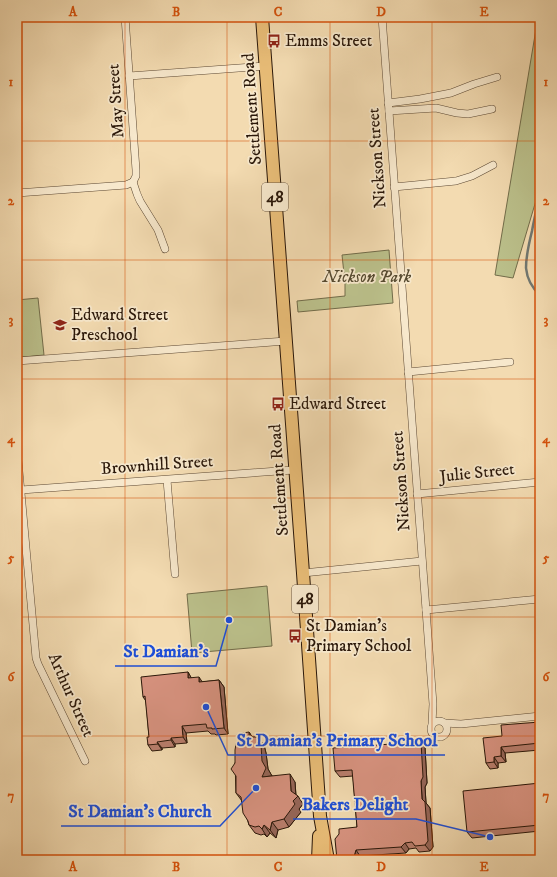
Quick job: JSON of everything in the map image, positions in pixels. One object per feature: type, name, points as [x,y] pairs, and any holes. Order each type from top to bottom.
[{"type":"main road","name":"Settlement Road","points":[[262,17],[321,821],[328,860]]},
{"type":"main road","name":"Settlement Road","points":[[318,860],[321,821]]},
{"type":"street","name":"May Street","points":[[125,17],[136,170],[136,176],[133,182]]},
{"type":"street","name":"Nickson Street","points":[[382,17],[433,704],[441,724],[461,724],[540,716]]},
{"type":"street","points":[[129,76],[266,66]]},
{"type":"street","points":[[389,107],[451,93],[496,77]]},
{"type":"street","points":[[389,107],[436,108],[468,114],[492,109]]},
{"type":"street","points":[[394,187],[456,181],[472,176],[493,165]]},
{"type":"street","points":[[17,193],[126,185],[133,182],[140,201],[158,230],[165,249]]},
{"type":"street","points":[[17,361],[286,341]]},
{"type":"street","points":[[408,372],[510,362]]},
{"type":"street","name":"Arthur Street","points":[[17,449],[36,658],[85,761]]},
{"type":"street","name":"Brownhill Street","points":[[21,490],[295,470]]},
{"type":"street","points":[[167,480],[174,574]]},
{"type":"street","name":"Julie Street","points":[[417,494],[540,482]]},
{"type":"street","points":[[303,573],[422,561]]},
{"type":"street","points":[[426,610],[540,598]]},
{"type":"green space","points":[[538,17],[540,17],[540,187],[513,278],[495,275]]},
{"type":"green space","name":"Nickson Park","points":[[389,250],[393,303],[298,312],[297,301],[345,296],[342,255]]},
{"type":"green space","points":[[38,298],[44,355],[23,357],[17,354],[17,300]]},
{"type":"green space","points":[[267,586],[272,646],[192,653],[187,594]]},
{"type":"building","points":[[188,672],[188,678],[199,677],[199,682],[219,680],[224,728],[207,728],[206,724],[182,726],[183,737],[171,738],[171,740],[157,742],[158,744],[148,745],[147,737],[149,737],[145,696],[143,697],[141,677]]},
{"type":"building","points":[[540,722],[540,743],[501,747],[501,756],[494,757],[494,762],[486,763],[483,738],[502,736],[501,725]]},
{"type":"building","points":[[249,732],[249,737],[258,737],[261,745],[262,761],[266,768],[262,777],[290,774],[291,791],[298,796],[293,801],[295,804],[284,819],[272,822],[270,830],[264,825],[262,829],[259,826],[255,827],[249,825],[243,813],[241,797],[236,793],[236,776],[231,769],[235,763],[235,750],[238,740],[237,734]]},
{"type":"building","points":[[421,742],[423,777],[421,781],[422,799],[425,802],[428,841],[425,845],[415,846],[412,842],[405,843],[401,847],[356,850],[353,860],[337,860],[335,839],[339,834],[339,829],[357,827],[352,770],[335,771],[333,748]]},
{"type":"building","points":[[540,783],[540,825],[467,832],[463,791]]},
{"type":"waterway","points":[[540,195],[528,250],[526,268],[530,283],[540,295]]},
{"type":"place","name":"Emms Street","points":[[274,41]]},
{"type":"place","name":"Edward Street Preschool","points":[[60,325]]},
{"type":"place","name":"Edward Street","points":[[278,404]]},
{"type":"place","name":"St Damian's","points":[[229,620]]},
{"type":"place","name":"St Damian’s Primary School","points":[[295,636]]},
{"type":"place","name":"St Damian's Primary School","points":[[206,707]]},
{"type":"place","name":"St Damian's Church","points":[[256,788]]},
{"type":"place","name":"Bakers Delight","points":[[490,837]]}]
